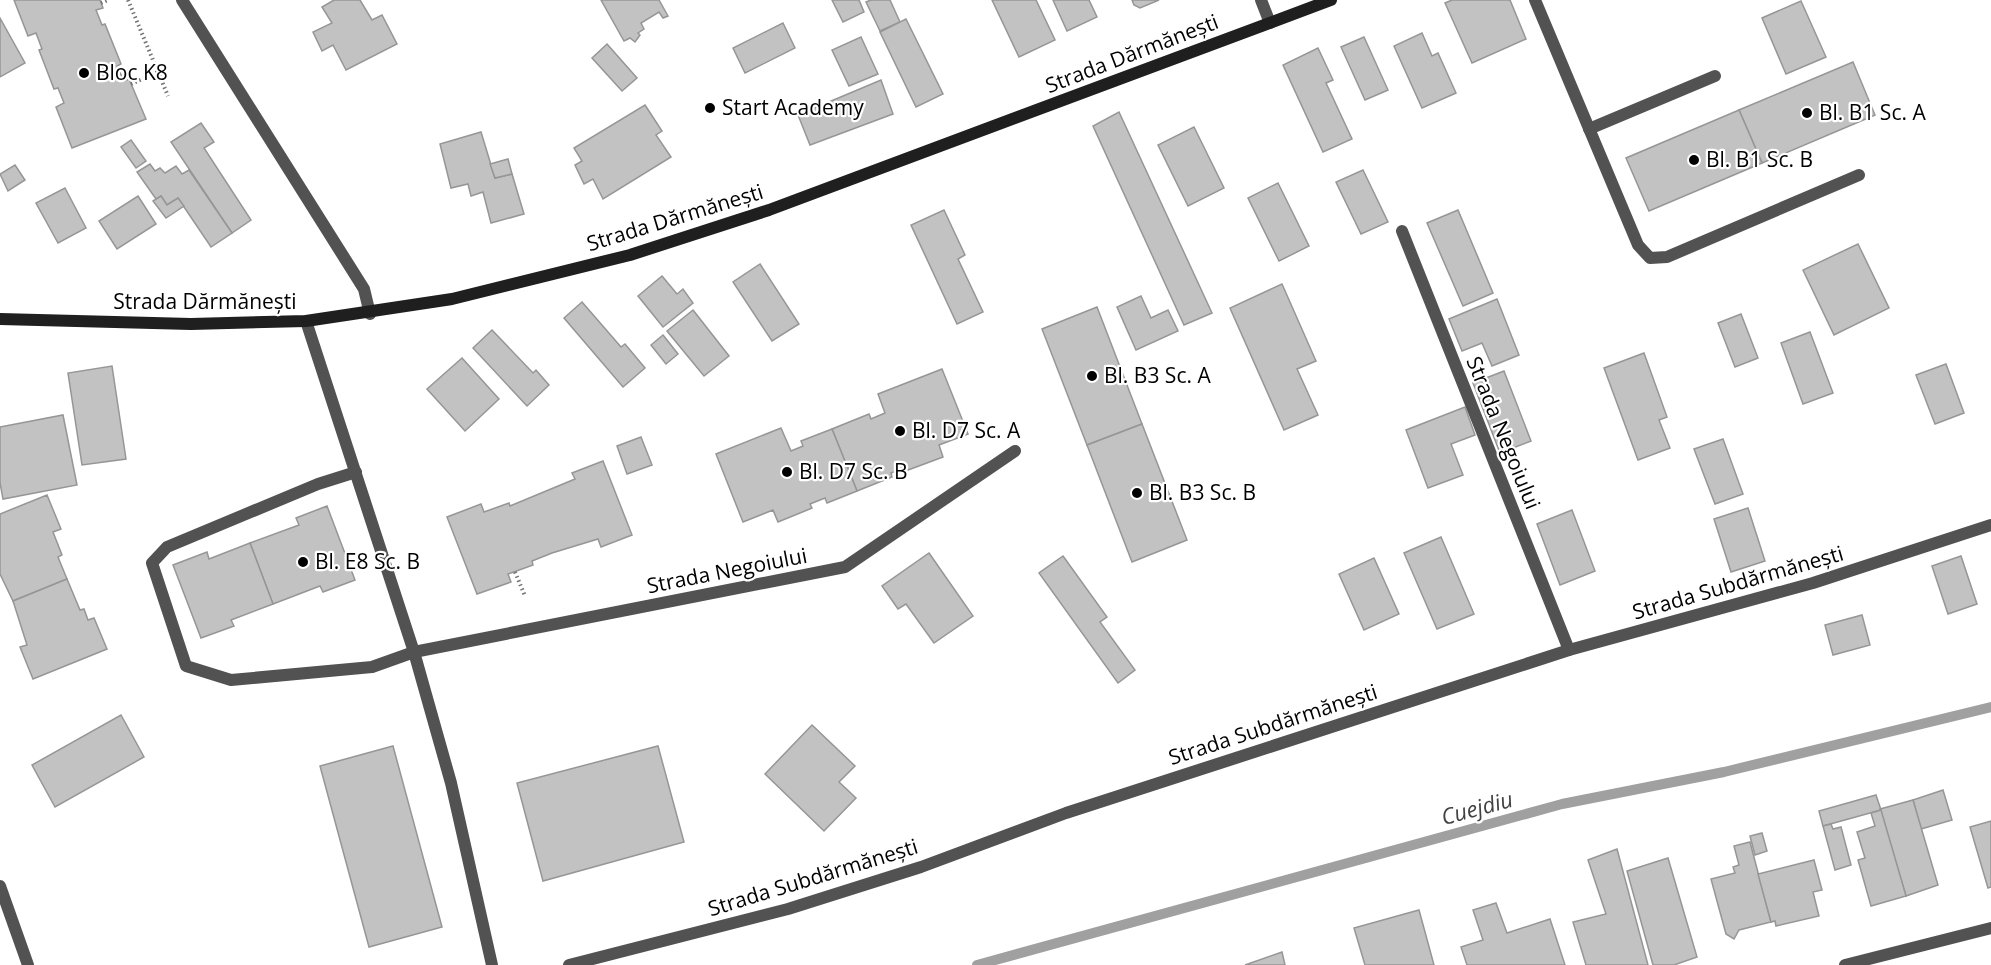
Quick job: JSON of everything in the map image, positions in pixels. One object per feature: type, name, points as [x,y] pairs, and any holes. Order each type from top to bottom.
[{"type":"street","points":[[182,0],[364,289],[369,314]]},
{"type":"street","points":[[1261,0],[1270,23]]},
{"type":"street","name":"Strada Dărmănești","points":[[0,319],[191,324],[306,321],[369,314],[452,299],[619,258],[737,220],[1331,0]]},
{"type":"street","points":[[1535,0],[1638,245],[1650,258],[1667,257],[1859,175]]},
{"type":"street","points":[[1589,129],[1715,76]]},
{"type":"street","name":"Strada Negoiului","points":[[1402,231],[1569,650]]},
{"type":"street","points":[[306,321],[414,652],[451,783],[492,965]]},
{"type":"street","name":"Strada Negoiului","points":[[356,472],[318,484],[167,547],[152,563],[186,666],[231,680],[372,667],[414,652],[845,567],[1015,451]]},
{"type":"street","name":"Strada Subdărmănești","points":[[569,965],[810,902],[921,867],[1066,813],[1569,650],[1813,583],[1991,525]]},
{"type":"street","points":[[0,886],[28,965]]},
{"type":"street","points":[[1845,965],[1991,928]]},
{"type":"path","points":[[101,3],[108,0]]},
{"type":"path","points":[[128,0],[168,96]]},
{"type":"path","points":[[131,84],[158,72]]},
{"type":"path","points":[[515,572],[525,596]]},
{"type":"building","name":"Bloc K8","points":[[14,0],[100,0],[103,8],[96,10],[102,25],[105,24],[121,64],[117,66],[124,81],[129,79],[146,119],[72,148],[56,107],[64,103],[58,88],[54,89],[39,50],[42,49],[36,33],[28,36]]},
{"type":"building","points":[[334,0],[360,0],[372,20],[382,15],[397,44],[346,70],[333,45],[322,51],[313,32],[332,23],[322,7]]},
{"type":"building","points":[[601,0],[659,0],[668,16],[663,18],[659,12],[641,23],[644,29],[638,33],[640,35],[635,42],[630,38],[624,41]]},
{"type":"building","points":[[832,0],[859,0],[864,12],[843,22]]},
{"type":"building","points":[[890,0],[900,22],[880,31],[866,2]]},
{"type":"building","points":[[992,0],[1036,0],[1055,40],[1019,57]]},
{"type":"building","points":[[1053,0],[1089,0],[1097,17],[1067,31]]},
{"type":"building","points":[[1132,0],[1159,0],[1140,8],[1134,5]]},
{"type":"building","points":[[1452,0],[1510,0],[1526,39],[1472,63],[1445,3]]},
{"type":"building","points":[[1801,1],[1826,57],[1786,74],[1762,18]]},
{"type":"building","points":[[0,18],[25,63],[0,77]]},
{"type":"building","points":[[906,19],[943,94],[916,107],[880,32]]},
{"type":"building","points":[[783,23],[795,48],[745,73],[733,48]]},
{"type":"building","points":[[1422,33],[1432,56],[1438,53],[1456,93],[1422,108],[1394,46]]},
{"type":"building","points":[[861,37],[878,74],[849,86],[832,50]]},
{"type":"building","points":[[1364,37],[1388,90],[1365,100],[1341,47]]},
{"type":"building","points":[[607,44],[637,78],[622,91],[592,58]]},
{"type":"building","points":[[1318,48],[1333,80],[1326,83],[1352,139],[1323,152],[1283,65]]},
{"type":"building","name":"Bl. B1 Sc. A","points":[[1853,62],[1875,115],[1762,163],[1739,110]]},
{"type":"building","points":[[881,80],[893,114],[810,145],[798,115]]},
{"type":"building","points":[[645,105],[662,131],[656,135],[671,157],[603,199],[593,179],[584,184],[575,165],[582,161],[574,148]]},
{"type":"building","name":"Bl. B1 Sc. B","points":[[1739,110],[1762,163],[1649,211],[1626,158]]},
{"type":"building","points":[[1119,112],[1212,313],[1184,325],[1093,126]]},
{"type":"building","points":[[201,123],[214,142],[204,148],[251,220],[232,233],[171,142]]},
{"type":"building","points":[[1194,127],[1224,188],[1188,206],[1158,145]]},
{"type":"building","points":[[481,132],[495,178],[512,174],[524,214],[491,223],[483,192],[471,196],[468,184],[451,188],[440,144]]},
{"type":"building","points":[[131,140],[146,161],[136,168],[121,147]]},
{"type":"building","points":[[508,159],[512,174],[495,178],[490,164]]},
{"type":"building","points":[[150,164],[155,171],[160,168],[165,173],[176,166],[182,174],[189,170],[232,233],[211,247],[178,198],[167,205],[161,196],[156,199],[137,172]]},
{"type":"building","points":[[15,165],[25,180],[8,191],[0,174]]},
{"type":"building","points":[[1363,170],[1388,222],[1361,234],[1336,182]]},
{"type":"building","points":[[1278,183],[1309,246],[1279,261],[1248,198]]},
{"type":"building","points":[[65,188],[86,228],[58,243],[36,203]]},
{"type":"building","points":[[138,196],[156,224],[117,249],[99,221]]},
{"type":"building","points":[[161,196],[167,205],[178,198],[184,206],[166,218],[153,201]]},
{"type":"building","points":[[944,210],[965,255],[958,259],[983,312],[957,324],[911,225]]},
{"type":"building","points":[[1458,210],[1493,293],[1463,306],[1427,223]]},
{"type":"building","points":[[1858,244],[1889,308],[1834,335],[1803,270]]},
{"type":"building","points":[[760,264],[799,324],[772,341],[733,282]]},
{"type":"building","points":[[662,276],[677,294],[683,289],[693,303],[663,327],[638,296]]},
{"type":"building","points":[[1282,284],[1316,361],[1297,369],[1318,415],[1284,430],[1230,308]]},
{"type":"building","points":[[1141,296],[1151,318],[1168,310],[1178,331],[1136,350],[1117,307]]},
{"type":"building","points":[[1497,299],[1519,355],[1492,366],[1482,343],[1462,351],[1449,319]]},
{"type":"building","points":[[582,302],[621,347],[625,344],[645,368],[623,387],[564,318]]},
{"type":"building","name":"Bl. B3 Sc. A","points":[[1097,307],[1142,424],[1087,445],[1042,329]]},
{"type":"building","points":[[693,310],[729,356],[704,376],[667,331]]},
{"type":"building","points":[[1741,314],[1758,358],[1735,367],[1718,323]]},
{"type":"building","points":[[492,330],[533,373],[536,370],[549,385],[527,406],[473,348]]},
{"type":"building","points":[[1810,332],[1833,393],[1803,404],[1781,343]]},
{"type":"building","points":[[663,335],[678,354],[666,364],[651,345]]},
{"type":"building","points":[[1644,353],[1667,417],[1659,420],[1670,448],[1638,460],[1604,368]]},
{"type":"building","points":[[462,358],[499,399],[465,431],[427,389]]},
{"type":"building","points":[[1946,364],[1964,413],[1935,424],[1916,375]]},
{"type":"building","points":[[112,366],[126,459],[82,465],[68,373]]},
{"type":"building","name":"Bl. D7 Sc. A","points":[[942,369],[968,434],[939,445],[943,457],[908,470],[906,467],[891,473],[892,477],[857,491],[832,429],[869,414],[871,419],[885,413],[878,394]]},
{"type":"building","points":[[1504,371],[1531,441],[1500,453],[1473,383]]},
{"type":"building","points":[[1465,407],[1475,435],[1451,444],[1463,475],[1428,488],[1406,430]]},
{"type":"building","points":[[63,415],[77,485],[3,499],[0,483],[0,427]]},
{"type":"building","name":"Bl. B3 Sc. B","points":[[1142,424],[1187,540],[1132,562],[1087,445]]},
{"type":"building","name":"Bl. D7 Sc. B","points":[[781,428],[791,451],[803,446],[801,441],[832,429],[857,491],[827,503],[825,498],[810,504],[812,508],[778,522],[773,510],[743,522],[716,454]]},
{"type":"building","points":[[641,437],[652,465],[627,474],[617,446]]},
{"type":"building","points":[[1723,439],[1743,494],[1715,504],[1694,449]]},
{"type":"building","points":[[603,461],[632,535],[601,547],[598,539],[552,553],[532,561],[533,565],[508,574],[511,582],[477,594],[447,517],[481,504],[484,512],[509,503],[510,506],[575,479],[572,473]]},
{"type":"building","points":[[47,495],[61,529],[53,532],[62,555],[58,557],[67,579],[13,601],[0,574],[0,514]]},
{"type":"building","name":"Bl. E8 Sc. B","points":[[327,506],[355,580],[323,592],[320,586],[273,604],[250,543],[299,525],[296,518]]},
{"type":"building","points":[[1748,508],[1765,561],[1731,572],[1714,519]]},
{"type":"building","points":[[1572,510],[1595,571],[1560,585],[1537,524]]},
{"type":"building","points":[[1441,537],[1474,614],[1437,629],[1404,553]]},
{"type":"building","points":[[250,543],[273,604],[231,620],[234,626],[201,638],[173,565],[207,552],[209,559]]},
{"type":"building","points":[[929,553],[973,616],[934,643],[906,604],[898,609],[882,586]]},
{"type":"building","points":[[1063,556],[1107,617],[1100,622],[1135,670],[1118,683],[1039,573]]},
{"type":"building","points":[[1961,556],[1977,604],[1948,614],[1932,566]]},
{"type":"building","points":[[1374,558],[1399,614],[1364,630],[1339,574]]},
{"type":"building","points":[[67,579],[80,610],[84,609],[88,620],[94,618],[107,649],[33,679],[20,647],[27,645],[13,601]]},
{"type":"building","points":[[1862,615],[1870,645],[1833,655],[1825,625]]},
{"type":"building","points":[[121,715],[144,757],[55,807],[32,765]]},
{"type":"building","points":[[812,725],[855,766],[839,782],[856,798],[824,831],[765,774]]},
{"type":"building","points":[[393,746],[442,927],[369,947],[320,766]]},
{"type":"building","points":[[658,746],[684,842],[543,881],[517,783]]},
{"type":"building","points":[[1943,790],[1952,820],[1921,829],[1913,800]]},
{"type":"building","points":[[1876,795],[1881,810],[1823,826],[1819,811]]},
{"type":"building","points":[[1913,800],[1938,885],[1906,896],[1880,809]]},
{"type":"building","points":[[1881,810],[1906,896],[1871,906],[1858,860],[1865,858],[1857,832],[1875,826],[1871,813]]},
{"type":"building","points":[[1991,821],[1991,887],[1988,888],[1970,827]]},
{"type":"building","points":[[1831,824],[1833,829],[1841,827],[1851,865],[1835,870],[1823,826]]},
{"type":"building","points":[[1762,833],[1767,851],[1755,855],[1750,836]]},
{"type":"building","points":[[1750,842],[1771,922],[1739,930],[1734,939],[1726,934],[1711,879],[1735,873],[1733,867],[1739,865],[1734,846]]},
{"type":"building","points":[[1617,849],[1648,965],[1586,965],[1573,922],[1606,914],[1588,860]]},
{"type":"building","points":[[1668,858],[1697,957],[1674,965],[1653,965],[1627,871]]},
{"type":"building","points":[[1814,860],[1822,890],[1813,892],[1819,916],[1776,926],[1775,921],[1771,922],[1758,874]]},
{"type":"building","points":[[1496,903],[1507,933],[1550,919],[1565,965],[1467,965],[1461,947],[1483,940],[1473,910]]},
{"type":"building","points":[[1419,910],[1434,965],[1365,965],[1354,928]]},
{"type":"building","points":[[1282,952],[1285,965],[1245,965]]},
{"type":"waterway","name":"Cuejdiu","points":[[977,965],[1562,804],[1724,772],[1991,707]]},
{"type":"place","name":"Bloc K8","points":[[84,73]]},
{"type":"place","name":"Start Academy","points":[[710,108]]},
{"type":"place","name":"Bl. B1 Sc. A","points":[[1807,113]]},
{"type":"place","name":"Bl. B1 Sc. B","points":[[1694,160]]},
{"type":"place","name":"Bl. B3 Sc. A","points":[[1092,376]]},
{"type":"place","name":"Bl. D7 Sc. A","points":[[900,431]]},
{"type":"place","name":"Bl. D7 Sc. B","points":[[787,472]]},
{"type":"place","name":"Bl. B3 Sc. B","points":[[1137,493]]},
{"type":"place","name":"Bl. E8 Sc. B","points":[[303,562]]}]
